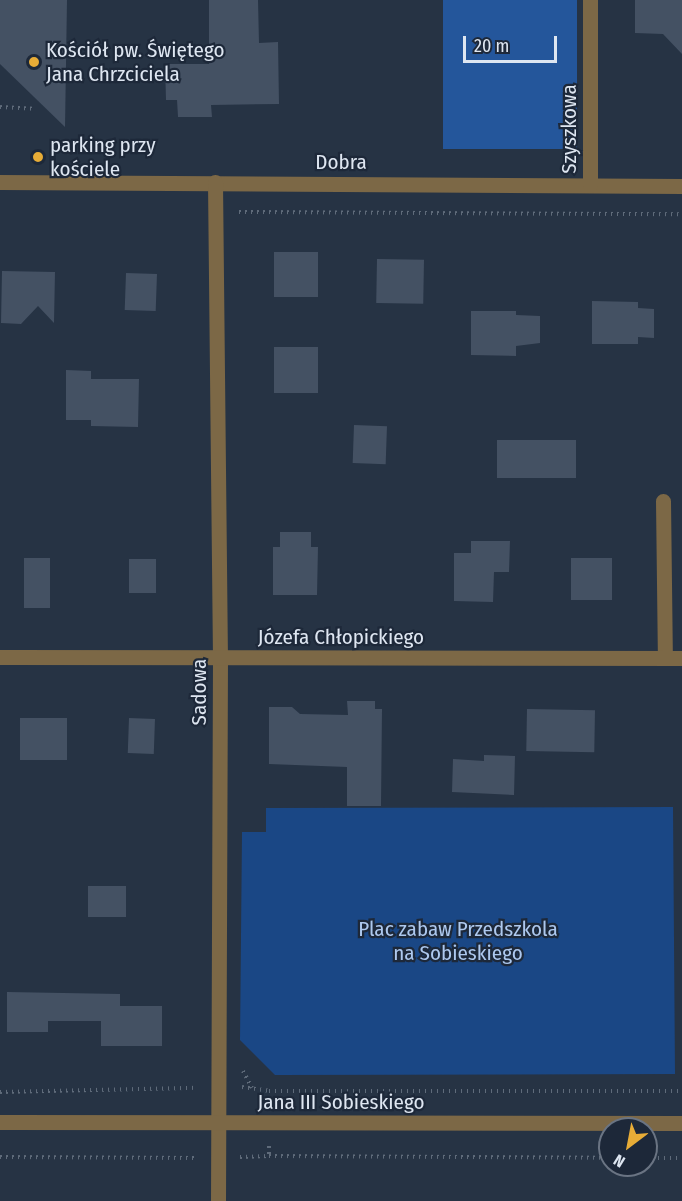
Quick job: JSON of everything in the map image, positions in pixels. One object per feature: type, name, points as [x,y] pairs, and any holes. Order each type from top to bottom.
[{"type":"street","name":"Szyszkowa","points":[[590,0],[590,185]]},
{"type":"street","name":"Dobra","points":[[0,182],[682,186]]},
{"type":"street","name":"Sadowa","points":[[215,182],[220,658],[218,1201]]},
{"type":"street","points":[[663,501],[665,658]]},
{"type":"street","name":"Józefa Chłopickiego","points":[[0,657],[682,658]]},
{"type":"street","name":"Jana III Sobieskiego","points":[[0,1122],[682,1123]]},
{"type":"path","points":[[0,107],[34,109]]},
{"type":"path","points":[[215,217],[234,217],[240,211],[682,214]]},
{"type":"path","points":[[237,1062],[253,1089]]},
{"type":"path","points":[[0,1092],[185,1091],[218,1083],[269,1091],[682,1091]]},
{"type":"path","points":[[269,1091],[269,1156]]},
{"type":"path","points":[[0,1157],[598,1158]]},
{"type":"path","points":[[658,1158],[682,1158]]},
{"type":"green space","name":"Plac zabaw Przedszkola na Sobieskiego","points":[[673,807],[675,1074],[275,1075],[240,1040],[242,832],[266,832],[266,808]]},
{"type":"shaded area","points":[[443,0],[577,0],[577,149],[443,149]]},
{"type":"building","name":"Kościół pw. Świętego Jana Chrzciciela","points":[[0,0],[67,0],[65,127],[0,64]]},
{"type":"building","points":[[209,0],[258,0],[259,43],[278,42],[279,104],[211,105],[212,117],[178,117],[177,100],[166,100],[165,64],[209,64]]},
{"type":"building","points":[[635,0],[682,0],[682,54],[663,34],[635,33]]},
{"type":"building","points":[[274,252],[318,252],[318,297],[274,297]]},
{"type":"building","points":[[377,259],[424,260],[423,304],[376,303]]},
{"type":"building","points":[[2,271],[55,272],[54,323],[38,306],[21,324],[1,323]]},
{"type":"building","points":[[126,273],[157,274],[156,311],[125,310]]},
{"type":"building","points":[[592,301],[638,302],[638,308],[654,309],[654,338],[638,337],[638,344],[592,344]]},
{"type":"building","points":[[471,311],[516,311],[516,315],[540,316],[540,343],[516,346],[516,356],[471,355]]},
{"type":"building","points":[[274,347],[318,347],[318,393],[274,393]]},
{"type":"building","points":[[66,370],[91,371],[91,379],[139,379],[138,427],[91,426],[91,420],[66,420]]},
{"type":"building","points":[[354,425],[387,426],[386,464],[353,463]]},
{"type":"building","points":[[497,440],[576,440],[576,478],[497,478]]},
{"type":"building","points":[[280,532],[311,532],[311,547],[318,547],[317,595],[273,595],[273,547],[280,547]]},
{"type":"building","points":[[471,541],[510,541],[509,572],[494,572],[493,602],[454,601],[454,553],[471,553]]},
{"type":"building","points":[[24,558],[50,558],[50,608],[24,608]]},
{"type":"building","points":[[571,558],[612,558],[612,600],[571,600]]},
{"type":"building","points":[[129,559],[156,559],[156,593],[129,593]]},
{"type":"building","points":[[347,701],[375,701],[375,709],[382,709],[381,806],[347,806],[347,767],[269,764],[269,707],[292,707],[300,714],[348,715]]},
{"type":"building","points":[[527,709],[595,710],[594,752],[526,751]]},
{"type":"building","points":[[20,718],[67,718],[67,760],[20,760]]},
{"type":"building","points":[[129,718],[155,719],[154,754],[128,753]]},
{"type":"building","points":[[484,755],[515,756],[514,795],[452,792],[453,759],[484,761]]},
{"type":"building","points":[[88,886],[126,886],[126,917],[88,917]]},
{"type":"building","points":[[7,992],[120,994],[120,1006],[162,1006],[162,1046],[101,1046],[101,1021],[48,1021],[48,1032],[7,1032]]},
{"type":"place","name":"Kościół pw. Świętego Jana Chrzciciela","points":[[34,62]]},
{"type":"place","name":"parking przy kościele","points":[[38,157]]}]
